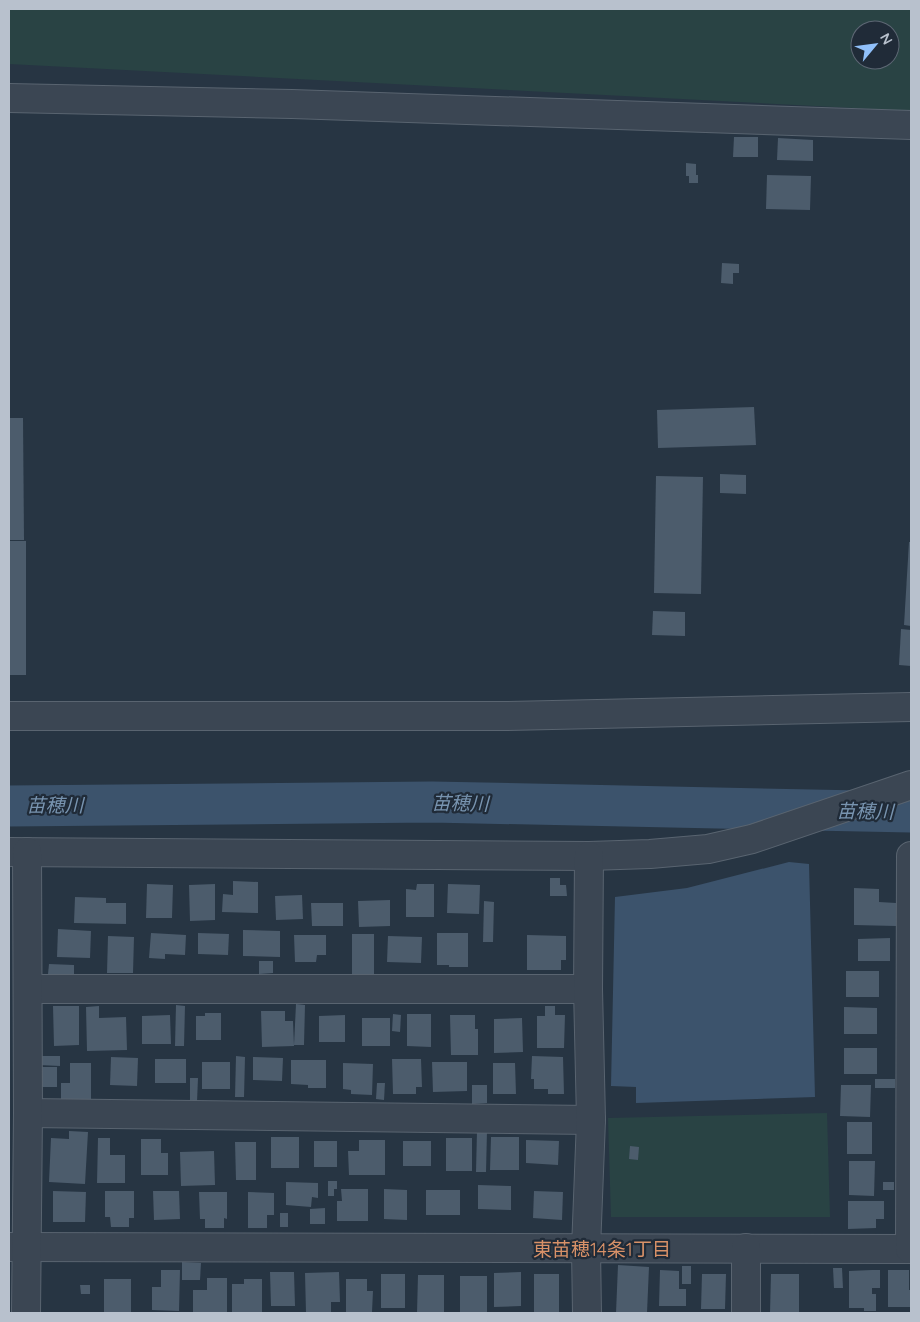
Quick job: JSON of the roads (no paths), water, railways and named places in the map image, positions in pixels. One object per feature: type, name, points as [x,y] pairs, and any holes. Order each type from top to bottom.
[{"type":"street","points":[[9,98],[292,104],[911,125]]},
{"type":"street","points":[[9,716],[506,716],[911,707]]},
{"type":"street","points":[[26,1313],[18,1247],[28,1113],[28,989],[18,852],[590,856],[650,854],[708,849],[752,839],[911,785]]},
{"type":"street","points":[[587,1313],[586,1249],[590,1120],[588,988],[590,856]]},
{"type":"street","points":[[18,1247],[911,1249],[911,856]]},
{"type":"street","points":[[28,989],[588,988]]},
{"type":"street","points":[[28,1113],[590,1120]]},
{"type":"street","points":[[746,1248],[746,1313]]},
{"type":"water","points":[[789,862],[809,864],[815,1097],[636,1103],[636,1087],[611,1086],[615,897],[687,888]]},
{"type":"waterway","name":"苗穂川","points":[[9,806],[432,802],[911,812]]},
{"type":"district","name":"東苗穂14条1丁目","points":[[602,1249]]}]
